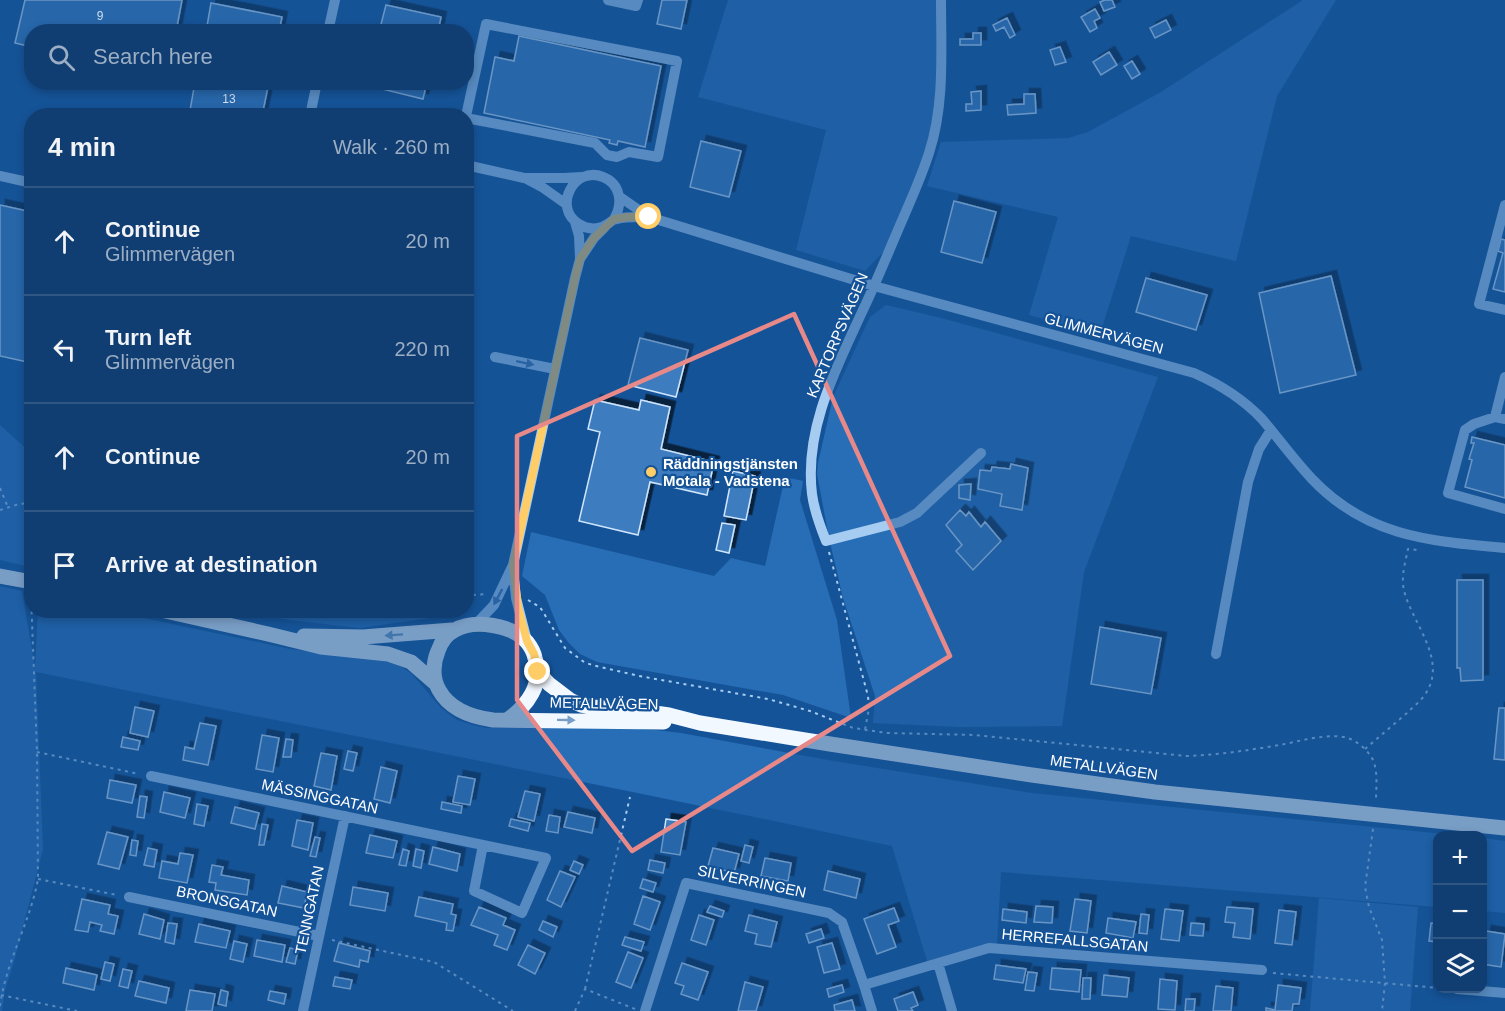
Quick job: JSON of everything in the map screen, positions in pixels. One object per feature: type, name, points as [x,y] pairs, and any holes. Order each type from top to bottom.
[{"type":"main road","points":[[0,576],[24,581]]},
{"type":"main road","points":[[197,618],[321,647],[388,654],[403,658],[435,682]]},
{"type":"main road","points":[[268,634],[363,637],[452,630],[476,624],[509,630],[527,641],[534,654],[538,672],[536,686],[528,700],[507,720],[480,719],[468,715],[456,709],[440,693],[435,682],[436,655],[440,645],[452,630]]},
{"type":"main road","name":"METALLVÄGEN","points":[[538,672],[558,692],[581,705],[669,715],[700,723],[1032,776],[1252,803],[1505,828]]},
{"type":"main road","name":"METALLVÄGEN","points":[[507,720],[700,723]]},
{"type":"street","points":[[330,24],[335,0]]},
{"type":"street","points":[[608,0],[636,6],[638,0]]},
{"type":"street","name":"KARTORPSVÄGEN","points":[[826,542],[819,523],[811,482],[816,431],[828,388],[924,168],[935,133],[940,105],[941,0]]},
{"type":"street","points":[[474,80],[486,24],[677,61],[658,157],[629,152],[617,157],[607,155],[595,143],[474,119]]},
{"type":"street","points":[[312,108],[315,90]]},
{"type":"street","points":[[468,108],[472,90]]},
{"type":"street","points":[[474,167],[524,178],[601,176],[607,155]]},
{"type":"street","points":[[0,176],[24,181]]},
{"type":"street","name":"GLIMMERVÄGEN","points":[[601,176],[614,184],[620,197],[649,217]]},
{"type":"street","points":[[476,624],[488,613],[500,596],[513,565],[580,259],[579,236],[566,204],[568,191],[577,180],[583,177]]},
{"type":"street","points":[[524,178],[542,187],[566,204]]},
{"type":"street","points":[[580,259],[594,238],[619,209],[620,197]]},
{"type":"street","points":[[1505,205],[1479,304],[1505,310]]},
{"type":"street","name":"GLIMMERVÄGEN","points":[[575,222],[587,228],[601,227],[628,217],[649,217],[874,286],[1194,373],[1238,398],[1261,418],[1312,479],[1350,511],[1391,531],[1412,537],[1505,548]]},
{"type":"street","points":[[495,357],[555,369]]},
{"type":"street","points":[[1505,377],[1500,418],[1474,424],[1465,430],[1448,493],[1505,508]]},
{"type":"street","points":[[1216,654],[1248,482],[1259,449],[1271,430]]},
{"type":"street","points":[[826,542],[900,522],[917,513],[981,453]]},
{"type":"street","points":[[513,565],[516,598],[527,641]]},
{"type":"street","name":"MÄSSINGGATAN","points":[[151,776],[546,858],[522,913],[474,891],[483,845]]},
{"type":"street","name":"TENNGATAN","points":[[303,1011],[345,816]]},
{"type":"street","name":"SILVERRINGEN","points":[[645,1011],[686,883],[829,913],[842,922],[872,1011]]},
{"type":"street","name":"BRONSGATAN","points":[[129,897],[319,936]]},
{"type":"street","name":"HERREFALLSGATAN","points":[[938,963],[989,948],[1262,970]]},
{"type":"street","points":[[864,984],[938,963],[952,1011]]},
{"type":"street","points":[[1487,992],[1505,993]]},
{"type":"path","points":[[0,488],[8,506]]},
{"type":"path","points":[[0,510],[8,506],[24,504]]},
{"type":"path","points":[[826,542],[868,696],[869,708],[865,730]]},
{"type":"path","points":[[1365,749],[1417,704],[1425,695],[1431,679],[1432,667],[1428,645],[1403,587],[1403,569],[1408,549]]},
{"type":"path","points":[[474,595],[500,596]]},
{"type":"path","points":[[516,598],[535,603],[543,611],[565,648],[592,665],[648,678],[768,699],[810,711],[853,728],[887,733],[975,735],[1187,756],[1347,737],[1359,743],[1372,757],[1377,786],[1376,806]]},
{"type":"path","points":[[0,1006],[12,958],[34,899],[38,879],[37,752],[31,618]]},
{"type":"path","points":[[37,752],[151,776]]},
{"type":"path","points":[[575,1011],[585,989],[630,797]]},
{"type":"path","points":[[1373,827],[1365,886],[1369,907],[1382,940],[1385,983],[1382,1011]]},
{"type":"path","points":[[38,879],[129,897]]},
{"type":"path","points":[[319,936],[434,962],[513,1011]]},
{"type":"path","points":[[1262,970],[1433,988]]},
{"type":"path","points":[[585,989],[639,1011]]},
{"type":"path","points":[[2,995],[76,1011]]},
{"type":"highlighted area","points":[[794,314],[950,656],[632,851],[517,700],[517,436]]},
{"type":"shaded area","points":[[728,0],[938,0],[938,135],[897,238],[865,271],[796,250],[826,130],[698,97]]},
{"type":"shaded area","points":[[1303,0],[1336,0],[1277,96],[1236,261],[1131,236],[1100,334],[1029,315],[1058,217],[927,186],[941,142],[1068,138],[1088,132],[1161,92]]},
{"type":"shaded area","points":[[886,305],[1158,377],[1084,572],[1062,726],[959,727],[873,723],[875,696],[843,598],[817,474],[833,397],[870,317]]},
{"type":"shaded area","points":[[0,425],[24,447],[24,565],[0,560]]},
{"type":"shaded area","points":[[785,477],[803,481],[800,500],[837,620],[851,718],[783,695],[597,662],[580,654],[568,642],[559,630],[545,595],[522,576],[531,532],[714,576],[731,558],[765,566]]},
{"type":"shaded area","points":[[0,586],[22,591],[24,618],[27,618],[35,668],[38,618],[144,618],[290,649],[393,662],[411,673],[441,708],[457,720],[487,728],[584,726],[656,730],[1032,793],[1433,833],[1433,907],[1001,872],[997,944],[928,964],[892,846],[36,672],[43,849],[5,990],[2,1011],[0,1011]]},
{"type":"shaded area","points":[[278,618],[431,618],[359,628]]},
{"type":"shaded area","points":[[1487,839],[1505,841],[1505,913],[1487,911]]},
{"type":"shaded area","points":[[1319,898],[1418,907],[1410,1011],[1310,1011]]},
{"type":"building","points":[[25,0],[182,0],[178,24],[24,24],[24,45],[15,43]]},
{"type":"building","points":[[662,0],[687,0],[681,29],[657,24]]},
{"type":"building","points":[[1112,0],[1115,7],[1104,11],[1100,2]]},
{"type":"building","points":[[211,3],[282,17],[281,24],[207,24]]},
{"type":"building","points":[[386,5],[441,17],[440,24],[381,24]]},
{"type":"building","points":[[1095,9],[1100,18],[1094,21],[1097,28],[1090,32],[1081,17]]},
{"type":"building","points":[[1007,18],[1015,35],[1010,38],[1004,27],[996,31],[993,25]]},
{"type":"building","points":[[1166,20],[1171,30],[1155,38],[1150,28]]},
{"type":"building","points":[[973,33],[981,33],[981,45],[960,45],[960,39],[973,39]]},
{"type":"building","points":[[519,36],[661,66],[645,147],[618,141],[617,145],[609,143],[610,140],[484,113],[495,57],[514,61]]},
{"type":"building","points":[[1060,47],[1066,62],[1055,65],[1050,50]]},
{"type":"building","points":[[1109,52],[1117,65],[1101,75],[1093,62]]},
{"type":"building","points":[[1132,61],[1140,74],[1132,79],[1124,66]]},
{"type":"building","points":[[194,90],[267,90],[264,108],[190,108]]},
{"type":"building","points":[[386,90],[425,90],[423,99]]},
{"type":"building","points":[[981,91],[981,110],[966,111],[966,104],[972,104],[971,92]]},
{"type":"building","points":[[1024,94],[1035,94],[1036,113],[1008,115],[1007,105],[1024,104]]},
{"type":"building","points":[[701,141],[741,151],[729,197],[690,187]]},
{"type":"building","points":[[954,201],[996,212],[982,263],[941,252]]},
{"type":"building","points":[[0,205],[24,210],[24,361],[0,356]]},
{"type":"building","points":[[1501,239],[1505,240],[1505,292],[1493,289],[1503,253],[1498,251]]},
{"type":"building","points":[[1331,276],[1356,375],[1280,393],[1259,293]]},
{"type":"building","points":[[1146,278],[1207,295],[1196,330],[1136,312]]},
{"type":"building","points":[[640,338],[688,350],[676,397],[628,385]]},
{"type":"building","name":"Räddningstjänsten Motala - Vadstena","points":[[595,400],[639,410],[641,400],[670,407],[661,449],[714,462],[707,495],[650,482],[638,535],[579,521],[600,432],[588,429]]},
{"type":"building","points":[[1472,437],[1505,445],[1505,498],[1465,487],[1472,460],[1469,459],[1474,443],[1471,443]]},
{"type":"building","points":[[1011,464],[1028,468],[1022,510],[1000,506],[1002,494],[978,489],[980,470],[991,471],[992,467],[1010,469]]},
{"type":"building","points":[[733,471],[755,476],[746,520],[724,516]]},
{"type":"building","points":[[971,484],[970,500],[959,498],[959,485]]},
{"type":"building","points":[[960,510],[966,516],[969,512],[981,527],[985,522],[1001,541],[973,570],[956,551],[962,545],[946,525]]},
{"type":"building","points":[[722,523],[735,525],[729,553],[716,550]]},
{"type":"building","points":[[1457,580],[1483,580],[1483,680],[1461,681],[1460,668],[1457,668]]},
{"type":"building","points":[[1100,627],[1161,638],[1151,694],[1091,684]]},
{"type":"building","points":[[135,707],[154,711],[148,737],[130,733]]},
{"type":"building","points":[[1499,708],[1505,708],[1505,760],[1494,759]]},
{"type":"building","points":[[200,723],[216,726],[208,765],[183,760],[185,747],[194,749]]},
{"type":"building","points":[[262,735],[279,738],[273,772],[256,769]]},
{"type":"building","points":[[123,737],[140,741],[138,750],[121,747]]},
{"type":"building","points":[[286,739],[293,740],[291,757],[283,757]]},
{"type":"building","points":[[348,751],[357,753],[353,771],[344,769]]},
{"type":"building","points":[[321,753],[337,756],[331,790],[314,786]]},
{"type":"building","points":[[381,767],[397,771],[390,803],[374,799]]},
{"type":"building","points":[[458,776],[475,779],[470,805],[453,802]]},
{"type":"building","points":[[110,780],[136,785],[132,803],[107,798]]},
{"type":"building","points":[[525,791],[540,794],[534,821],[518,817]]},
{"type":"building","points":[[164,792],[190,798],[185,818],[160,812]]},
{"type":"building","points":[[140,796],[147,797],[144,818],[137,817]]},
{"type":"building","points":[[442,802],[462,806],[461,813],[441,809]]},
{"type":"building","points":[[197,804],[208,806],[204,826],[194,824]]},
{"type":"building","points":[[235,807],[259,813],[255,829],[231,823]]},
{"type":"building","points":[[568,812],[595,818],[592,833],[564,827]]},
{"type":"building","points":[[549,815],[560,817],[558,833],[546,831]]},
{"type":"building","points":[[511,819],[530,823],[528,831],[509,826]]},
{"type":"building","points":[[666,819],[686,822],[680,855],[661,852]]},
{"type":"building","points":[[297,820],[313,823],[308,850],[292,846]]},
{"type":"building","points":[[262,824],[268,825],[264,845],[259,845]]},
{"type":"building","points":[[107,832],[128,837],[119,869],[98,864]]},
{"type":"building","points":[[370,835],[397,841],[393,858],[366,853]]},
{"type":"building","points":[[315,837],[320,838],[316,857],[310,856]]},
{"type":"building","points":[[132,840],[138,841],[136,856],[130,855]]},
{"type":"building","points":[[745,845],[753,847],[749,863],[741,861]]},
{"type":"building","points":[[433,847],[460,854],[457,871],[429,864]]},
{"type":"building","points":[[148,848],[157,850],[154,867],[144,865]]},
{"type":"building","points":[[713,848],[739,854],[734,873],[708,866]]},
{"type":"building","points":[[403,849],[409,851],[406,866],[399,865]]},
{"type":"building","points":[[416,849],[424,851],[421,868],[413,866]]},
{"type":"building","points":[[180,853],[193,855],[187,883],[159,878],[162,861],[178,864]]},
{"type":"building","points":[[765,858],[791,863],[788,881],[761,876]]},
{"type":"building","points":[[650,860],[665,863],[663,873],[648,870]]},
{"type":"building","points":[[574,861],[583,865],[579,874],[570,870]]},
{"type":"building","points":[[212,865],[223,867],[221,875],[249,880],[247,895],[215,890],[216,883],[209,882]]},
{"type":"building","points":[[560,871],[575,877],[561,907],[547,900]]},
{"type":"building","points":[[828,871],[860,879],[856,898],[824,890]]},
{"type":"building","points":[[643,879],[656,883],[653,892],[640,888]]},
{"type":"building","points":[[282,886],[307,892],[304,908],[278,903]]},
{"type":"building","points":[[353,887],[388,893],[385,911],[350,905]]},
{"type":"building","points":[[643,896],[660,902],[650,930],[634,924]]},
{"type":"building","points":[[419,897],[453,904],[451,914],[456,915],[453,931],[446,930],[447,923],[415,916]]},
{"type":"building","points":[[82,899],[110,905],[108,914],[118,916],[114,934],[100,931],[102,925],[90,922],[88,932],[75,930]]},
{"type":"building","points":[[1075,899],[1091,901],[1087,933],[1070,931]]},
{"type":"building","points":[[710,906],[724,911],[722,917],[707,912]]},
{"type":"building","points":[[1036,906],[1053,907],[1052,923],[1034,922]]},
{"type":"building","points":[[479,907],[506,918],[503,925],[515,930],[507,950],[494,945],[498,935],[471,925]]},
{"type":"building","points":[[1227,907],[1253,909],[1250,939],[1233,937],[1235,923],[1225,922]]},
{"type":"building","points":[[894,908],[899,921],[888,925],[896,947],[877,954],[864,919]]},
{"type":"building","points":[[1003,909],[1027,912],[1026,923],[1002,920]]},
{"type":"building","points":[[1165,909],[1183,911],[1179,941],[1161,939]]},
{"type":"building","points":[[1279,910],[1296,912],[1292,945],[1275,943]]},
{"type":"building","points":[[144,914],[164,920],[160,939],[139,934]]},
{"type":"building","points":[[1141,914],[1149,915],[1147,934],[1139,933]]},
{"type":"building","points":[[699,915],[714,920],[706,945],[691,940]]},
{"type":"building","points":[[749,915],[777,922],[771,947],[755,944],[757,934],[745,931]]},
{"type":"building","points":[[1108,918],[1136,922],[1133,938],[1106,933]]},
{"type":"building","points":[[543,921],[557,927],[553,937],[539,930]]},
{"type":"building","points":[[168,923],[177,924],[174,944],[165,942]]},
{"type":"building","points":[[1191,923],[1204,924],[1203,936],[1190,935]]},
{"type":"building","points":[[1431,923],[1433,923],[1433,941],[1429,941]]},
{"type":"building","points":[[199,924],[230,931],[226,948],[195,942]]},
{"type":"building","points":[[821,929],[824,938],[809,943],[806,934]]},
{"type":"building","points":[[1487,931],[1505,934],[1501,967],[1487,965]]},
{"type":"building","points":[[625,937],[644,942],[641,951],[622,945]]},
{"type":"building","points":[[257,940],[285,945],[282,962],[254,956]]},
{"type":"building","points":[[234,941],[247,944],[243,962],[230,959]]},
{"type":"building","points":[[339,943],[370,951],[368,962],[360,960],[359,967],[334,961]]},
{"type":"building","points":[[832,943],[840,969],[824,973],[817,947]]},
{"type":"building","points":[[528,945],[545,953],[535,974],[518,965]]},
{"type":"building","points":[[290,948],[298,950],[295,964],[286,962]]},
{"type":"building","points":[[628,952],[643,958],[631,988],[616,982]]},
{"type":"building","points":[[105,962],[114,964],[110,981],[101,979]]},
{"type":"building","points":[[682,963],[708,972],[698,1000],[681,994],[684,986],[675,983]]},
{"type":"building","points":[[996,965],[1026,969],[1023,983],[994,979]]},
{"type":"building","points":[[66,968],[97,975],[94,990],[63,983]]},
{"type":"building","points":[[1052,968],[1081,970],[1079,992],[1050,989]]},
{"type":"building","points":[[123,969],[132,971],[128,988],[119,986]]},
{"type":"building","points":[[1028,972],[1037,973],[1034,991],[1025,990]]},
{"type":"building","points":[[1104,975],[1129,978],[1127,997],[1102,995]]},
{"type":"building","points":[[335,977],[352,980],[350,989],[333,986]]},
{"type":"building","points":[[1083,978],[1091,978],[1090,999],[1082,999]]},
{"type":"building","points":[[1160,979],[1177,981],[1175,1010],[1158,1009]]},
{"type":"building","points":[[139,981],[169,988],[166,1003],[135,996]]},
{"type":"building","points":[[745,982],[763,987],[756,1011],[738,1011]]},
{"type":"building","points":[[842,985],[844,992],[829,997],[827,989]]},
{"type":"building","points":[[1278,985],[1301,988],[1299,1004],[1293,1004],[1292,1011],[1266,1011],[1266,1008],[1275,1010]]},
{"type":"building","points":[[1216,986],[1233,988],[1231,1011],[1213,1011]]},
{"type":"building","points":[[190,990],[215,994],[212,1011],[186,1011]]},
{"type":"building","points":[[221,990],[228,992],[226,1006],[218,1004]]},
{"type":"building","points":[[270,991],[286,994],[284,1004],[268,1000]]},
{"type":"building","points":[[913,992],[918,1005],[911,1008],[913,1011],[898,1011],[894,999]]},
{"type":"building","points":[[1186,999],[1195,999],[1194,1011],[1185,1011]]},
{"type":"building","points":[[852,1000],[855,1011],[835,1011],[834,1005]]},
{"type":"place","name":"Räddningstjänsten Motala - Vadstena","points":[[651,472]]},
{"type":"route","points":[[538,672],[518,607],[513,565],[575,278],[580,259],[594,238],[614,219],[649,217]]}]
